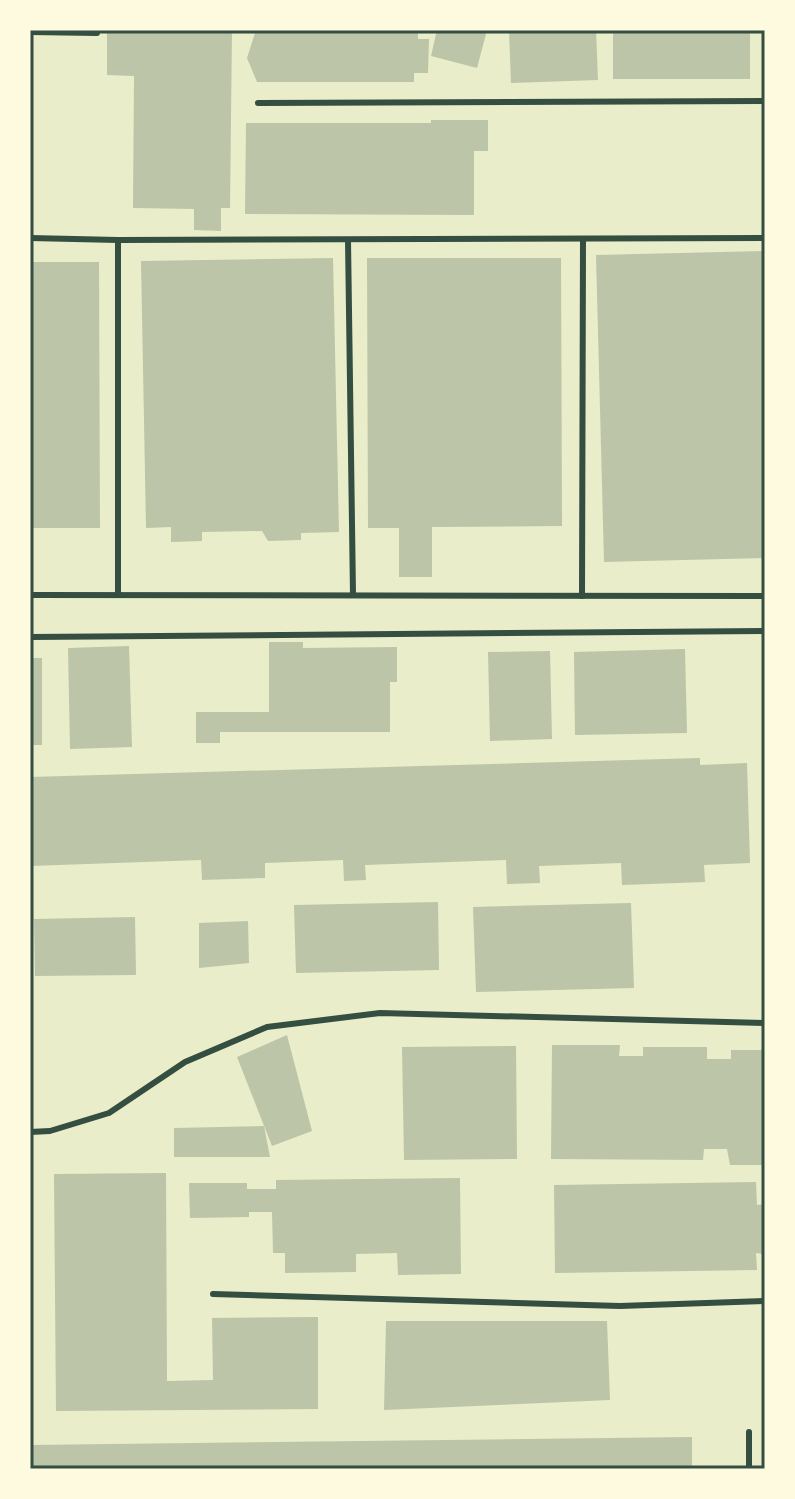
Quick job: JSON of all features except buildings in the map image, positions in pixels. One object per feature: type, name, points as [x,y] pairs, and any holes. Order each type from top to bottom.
[{"type":"lane","points":[[30,32],[97,33],[96,30]]},
{"type":"lane","points":[[258,103],[765,101]]},
{"type":"lane","points":[[30,238],[765,238]]},
{"type":"lane","points":[[582,596],[583,239]]},
{"type":"lane","points":[[118,240],[118,595]]},
{"type":"lane","points":[[348,240],[353,595]]},
{"type":"lane","points":[[30,595],[765,596]]},
{"type":"lane","points":[[30,637],[765,631]]},
{"type":"lane","points":[[30,1132],[50,1131],[109,1113],[185,1062],[267,1027],[380,1013],[765,1023]]},
{"type":"lane","points":[[213,1294],[620,1306],[765,1301]]},
{"type":"lane","points":[[749,1432],[749,1469]]}]
